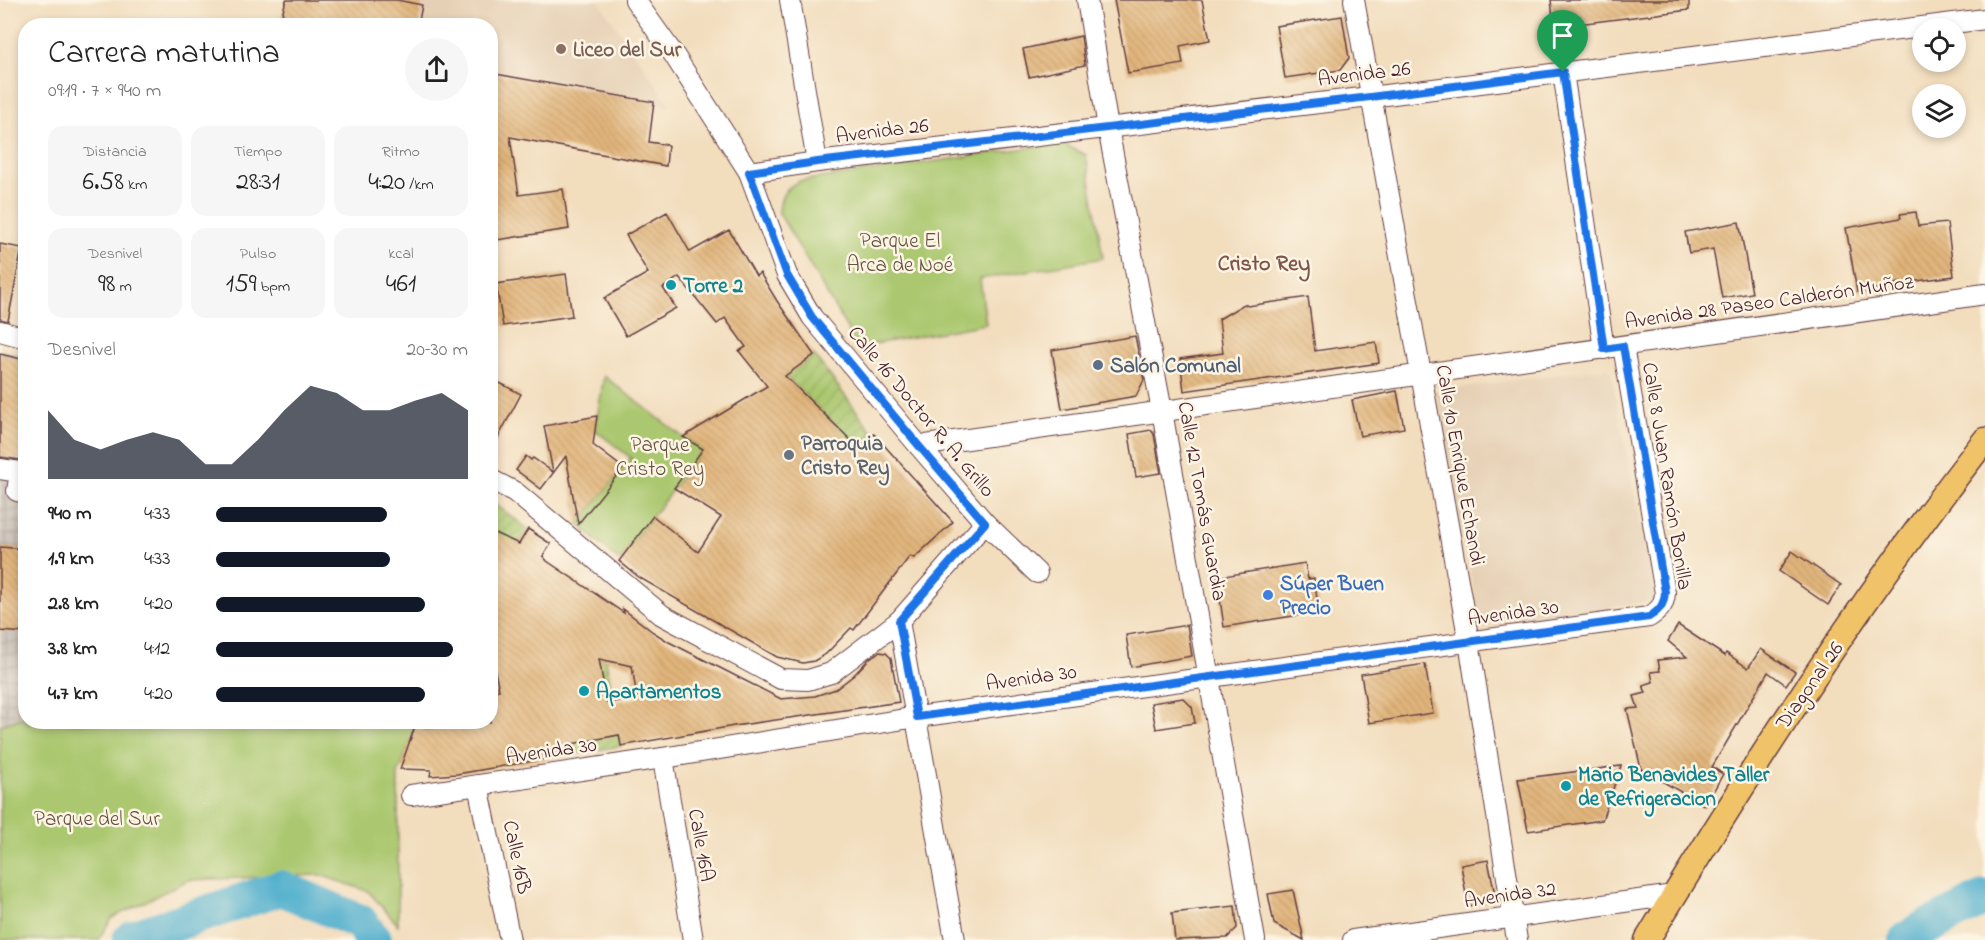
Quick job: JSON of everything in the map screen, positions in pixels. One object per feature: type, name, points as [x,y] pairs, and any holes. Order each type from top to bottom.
[{"type":"main road","name":"Diagonal 26","points":[[1647,940],[1784,720],[1942,494],[1985,440]]},
{"type":"street","name":"Calle 16 Doctor R. A. Grillo","points":[[635,0],[674,55],[749,172],[787,275],[812,317],[985,523],[899,621]]},
{"type":"street","points":[[790,0],[817,162]]},
{"type":"street","name":"Calle 12 Tomás Guardia","points":[[1087,0],[1108,128],[1162,411],[1256,940]]},
{"type":"street","name":"Calle 10 Enrique Echandi","points":[[1354,0],[1419,374],[1469,642],[1517,940]]},
{"type":"street","name":"Avenida 26","points":[[749,172],[1370,97],[1985,19]]},
{"type":"street","name":"Calle 8 Juan Ramón Bonilla","points":[[1563,72],[1614,348],[1665,592],[1664,603],[1658,611]]},
{"type":"street","name":"Avenida 28 Paseo Calderón Muñoz","points":[[919,446],[1985,294]]},
{"type":"street","points":[[0,331],[18,336]]},
{"type":"street","points":[[0,469],[18,472]]},
{"type":"street","points":[[498,483],[515,492],[662,615],[781,679],[808,680],[831,673],[899,621],[955,940]]},
{"type":"street","points":[[985,523],[1038,573]]},
{"type":"street","name":"Avenida 30","points":[[411,795],[663,758],[917,717],[1649,617],[1658,611]]},
{"type":"street","name":"Calle 16A","points":[[663,758],[693,940]]},
{"type":"street","name":"Calle 16B","points":[[478,785],[510,940]]},
{"type":"street","name":"Avenida 32","points":[[1353,940],[1674,895]]},
{"type":"shaded area","name":"Liceo del Sur","points":[[306,0],[598,0],[671,106],[498,74],[498,18],[302,18]]},
{"type":"shaded area","points":[[0,349],[18,354],[18,719],[0,725]]},
{"type":"shaded area","points":[[1610,368],[1656,600],[1481,628],[1434,391]]},
{"type":"green space","name":"Parque El Arca de Noé","points":[[1060,143],[1086,155],[1103,258],[980,279],[986,324],[858,347],[779,213],[784,193],[800,181]]},
{"type":"green space","points":[[814,355],[874,434],[842,463],[840,429],[785,376]]},
{"type":"green space","name":"Parque Cristo Rey","points":[[604,376],[683,437],[703,449],[619,561],[578,524],[631,458],[595,430]]},
{"type":"green space","points":[[498,506],[528,529],[508,561],[498,547]]},
{"type":"green space","points":[[598,659],[606,660],[621,746],[568,755],[566,745]]},
{"type":"green space","name":"Parque del Sur","points":[[18,719],[18,729],[414,729],[398,774],[398,925],[368,891],[320,875],[188,880],[112,918],[98,940],[0,940],[0,725]]},
{"type":"building","points":[[286,0],[397,0],[422,5],[420,18],[281,18]]},
{"type":"building","points":[[1114,0],[1202,0],[1210,40],[1180,46],[1183,64],[1128,73]]},
{"type":"building","points":[[1551,0],[1689,0],[1689,10],[1554,27]]},
{"type":"building","points":[[1342,16],[1349,58],[1340,70],[1285,78],[1276,26]]},
{"type":"building","points":[[1081,36],[1085,65],[1029,77],[1023,49]]},
{"type":"building","points":[[498,74],[654,102],[649,142],[668,145],[666,166],[510,137],[519,195],[563,189],[569,229],[498,240]]},
{"type":"building","points":[[667,212],[690,252],[729,230],[756,276],[760,273],[814,355],[785,376],[859,448],[874,434],[953,522],[914,558],[910,556],[854,630],[851,628],[826,654],[814,661],[803,663],[777,657],[640,578],[619,561],[653,516],[698,552],[721,517],[674,488],[703,449],[683,437],[767,386],[739,351],[746,347],[725,318],[717,324],[679,277],[663,288],[676,308],[626,336],[604,298],[648,273],[626,235]]},
{"type":"building","points":[[1916,212],[1918,226],[1947,223],[1954,276],[1886,285],[1887,287],[1857,292],[1846,228],[1901,218],[1900,214]]},
{"type":"building","points":[[1739,222],[1752,293],[1722,298],[1713,249],[1689,253],[1685,232]]},
{"type":"building","points":[[0,244],[18,247],[18,269],[8,321],[0,319]]},
{"type":"building","points":[[566,274],[572,316],[503,326],[498,284]]},
{"type":"building","points":[[1308,297],[1315,351],[1376,342],[1379,363],[1184,391],[1180,359],[1223,353],[1219,319],[1244,304],[1248,306]]},
{"type":"building","name":"Salón Comunal","points":[[1135,336],[1144,380],[1136,396],[1062,409],[1052,350]]},
{"type":"building","points":[[0,354],[18,358],[18,460],[0,457]]},
{"type":"building","points":[[498,382],[521,394],[498,438]]},
{"type":"building","points":[[1397,391],[1404,428],[1360,436],[1352,400]]},
{"type":"building","points":[[597,416],[593,445],[623,468],[578,524],[566,456],[541,489],[516,470],[526,456],[531,460],[533,458],[553,472],[544,426]]},
{"type":"building","points":[[1151,430],[1154,434],[1161,473],[1136,477],[1129,434]]},
{"type":"building","points":[[528,529],[551,544],[543,556],[547,561],[624,613],[623,609],[669,642],[781,699],[815,696],[836,689],[879,652],[886,653],[891,658],[899,702],[734,726],[621,746],[619,735],[566,745],[568,755],[457,774],[430,776],[431,770],[400,769],[414,729],[498,729],[498,535],[519,544]],"holes":[[[599,659],[632,666],[637,698],[607,703]]]},
{"type":"building","points":[[0,547],[18,548],[18,632],[0,631]]},
{"type":"building","points":[[1792,551],[1841,585],[1828,605],[1779,571]]},
{"type":"building","name":"Súper Buen Precio","points":[[1305,563],[1308,579],[1314,578],[1319,612],[1224,627],[1217,577]]},
{"type":"building","points":[[1187,625],[1192,656],[1131,667],[1126,635]]},
{"type":"building","points":[[1678,625],[1725,656],[1726,653],[1748,668],[1761,649],[1795,672],[1786,685],[1768,672],[1712,767],[1723,774],[1705,806],[1641,769],[1627,709],[1638,708],[1634,696],[1646,693],[1643,685],[1653,682],[1651,672],[1660,671],[1658,660],[1687,657],[1668,641]]},
{"type":"building","points":[[1425,664],[1433,713],[1369,723],[1361,674]]},
{"type":"building","points":[[1183,698],[1192,707],[1195,723],[1156,729],[1151,703]]},
{"type":"building","points":[[1621,766],[1602,820],[1528,831],[1518,779]]},
{"type":"building","points":[[1488,860],[1496,900],[1468,906],[1461,865]]},
{"type":"building","points":[[1293,890],[1304,940],[1274,924],[1268,894]]},
{"type":"building","points":[[1235,906],[1237,928],[1227,938],[1175,940],[1172,913]]},
{"type":"waterway","points":[[130,940],[281,888],[360,922],[374,940]]},
{"type":"waterway","points":[[1907,940],[1919,931],[1985,898]]},
{"type":"place","name":"Liceo del Sur","points":[[561,49]]},
{"type":"place","name":"Torre 2","points":[[671,285]]},
{"type":"place","name":"Salón Comunal","points":[[1098,365]]},
{"type":"place","name":"Parroquia Cristo Rey","points":[[789,455]]},
{"type":"place","name":"Súper Buen Precio","points":[[1268,595]]},
{"type":"place","name":"Apartamentos","points":[[584,691]]},
{"type":"place","name":"Mario Benavides Taller de Refrigeracion","points":[[1566,786]]},
{"type":"district","name":"Cristo Rey","points":[[1264,262]]},
{"type":"route","points":[[1563,72],[1604,349],[1623,346],[1665,592],[1664,603],[1658,611],[1649,617],[917,717],[899,621],[985,523],[812,317],[787,275],[749,172],[1563,72]]}]
